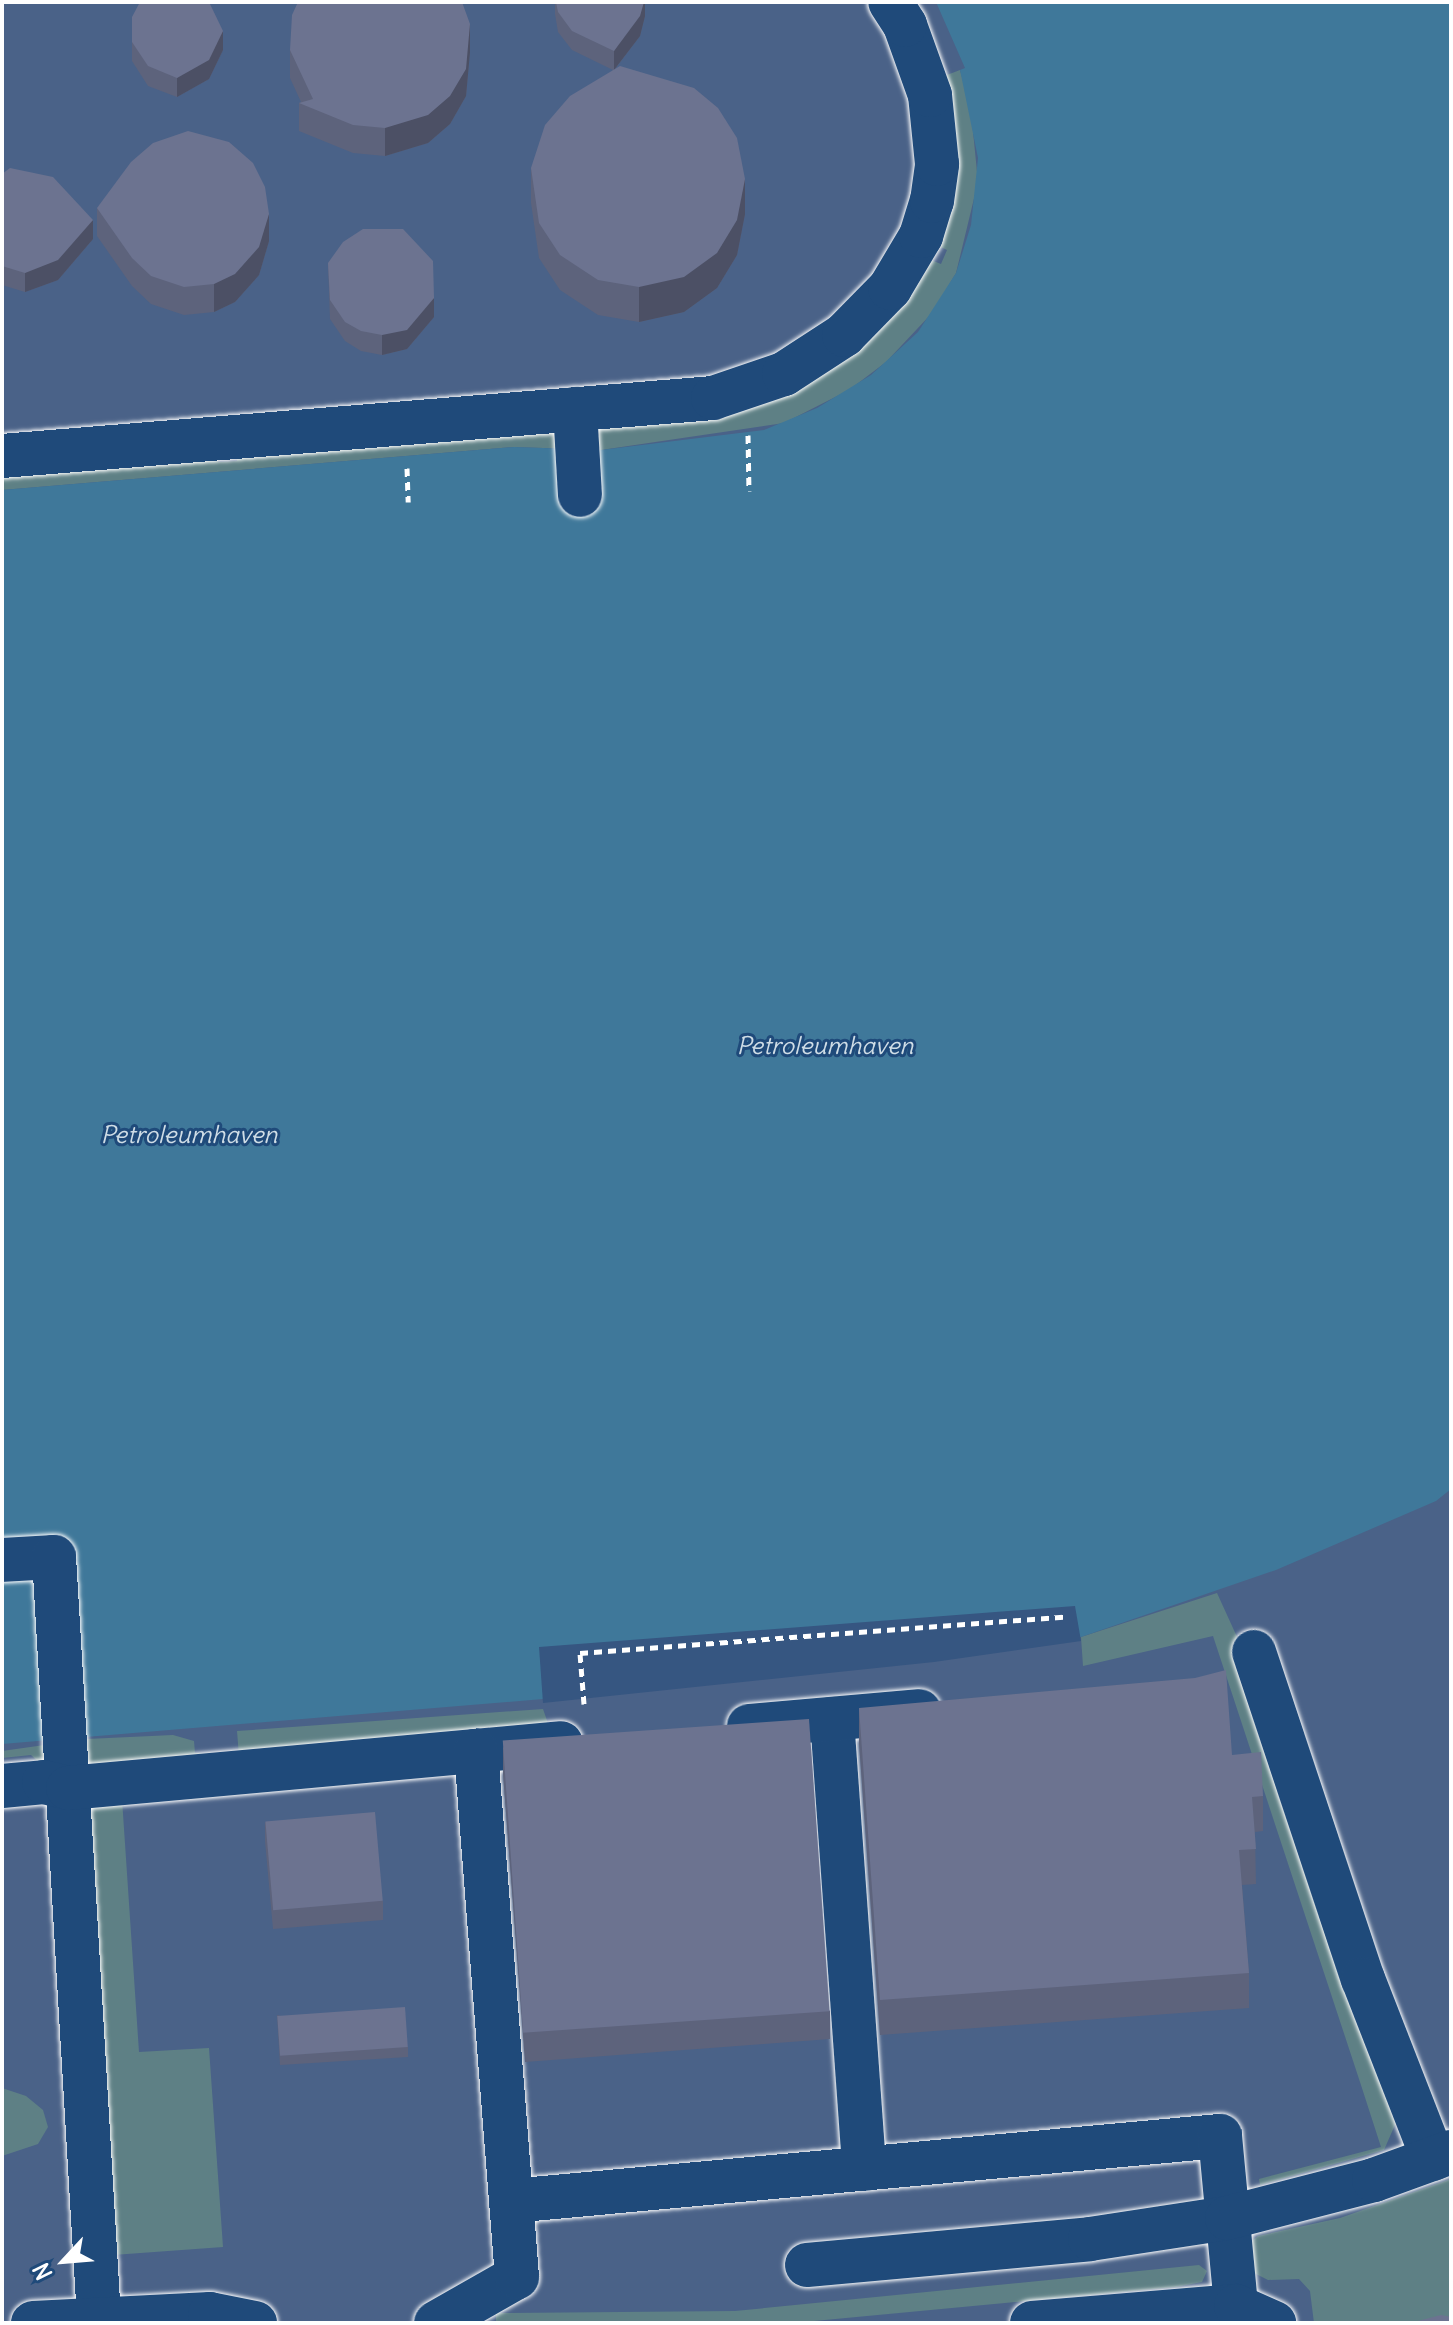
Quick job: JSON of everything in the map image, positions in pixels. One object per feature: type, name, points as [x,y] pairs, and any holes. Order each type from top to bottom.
[{"type":"street","points":[[2,456],[576,417],[713,398],[764,383],[825,350],[890,288],[921,236],[937,164],[926,83],[905,25],[890,2]]},
{"type":"street","points":[[576,417],[580,495]]},
{"type":"street","points":[[2,1560],[54,1557],[99,2319]]},
{"type":"street","points":[[807,2265],[1090,2239],[1245,2214],[1442,2156],[1363,1979],[1254,1652]]},
{"type":"street","points":[[710,1730],[958,1708]]},
{"type":"street","points":[[832,1719],[864,2169]]},
{"type":"street","points":[[2,1786],[44,1782],[68,1788],[594,1740]]},
{"type":"street","points":[[436,2323],[517,2277],[476,1751]]},
{"type":"street","points":[[511,2201],[1220,2136],[1245,2214],[1255,2315],[1032,2323]]},
{"type":"street","points":[[33,2323],[210,2314],[255,2323]]},
{"type":"path","points":[[747,429],[749,491]]},
{"type":"path","points":[[594,1740],[580,1653],[1067,1616]]},
{"type":"shaded area","points":[[2,2],[1451,2],[1451,2323],[2,2323]]},
{"type":"green space","points":[[960,70],[971,111],[978,182],[956,273],[933,312],[886,362],[849,390],[784,423],[601,450],[514,447],[2,490],[2,470],[216,450],[218,462],[237,461],[236,447],[691,413],[692,422],[705,421],[926,258],[941,264],[947,250],[932,243],[939,78]]},
{"type":"green space","points":[[1217,1593],[1243,1650],[1398,2118],[1384,2150],[1260,2185],[1259,2179],[1381,2147],[1213,1636],[1083,1666],[1081,1637]]},
{"type":"green space","points":[[543,1709],[552,1735],[87,1773],[49,1772],[31,1755],[2,1758],[2,1751],[87,1739],[173,1735],[194,1741],[195,1753],[239,1756],[237,1731]]},
{"type":"green space","points":[[122,1799],[139,2052],[209,2048],[223,2247],[113,2255],[79,1802]]},
{"type":"green space","points":[[2,2088],[26,2096],[43,2110],[48,2127],[38,2144],[2,2156]]},
{"type":"green space","points":[[1451,2179],[1451,2323],[1314,2323],[1310,2291],[1299,2279],[1268,2280],[1252,2272],[1252,2241],[1258,2236],[1340,2218]]},
{"type":"green space","points":[[1199,2265],[1207,2271],[1202,2282],[1176,2287],[793,2323],[496,2323],[496,2313],[735,2311]]},
{"type":"water","name":"Petroleumhaven","points":[[936,2],[1451,2],[1451,1489],[1436,1501],[1276,1570],[1081,1637],[543,1699],[2,1744],[2,490],[514,447],[601,450],[764,430],[817,408],[871,375],[918,332],[956,273],[971,225],[978,158],[960,70],[965,68]]},
{"type":"pier","points":[[1075,1606],[1081,1641],[934,1662],[543,1703],[539,1647]]},
{"type":"building","points":[[140,2],[209,2],[223,31],[209,60],[177,78],[148,66],[132,42],[132,17]]},
{"type":"building","points":[[298,2],[462,2],[470,24],[466,69],[450,96],[428,115],[385,128],[353,125],[299,103],[313,99],[290,50],[292,15]]},
{"type":"building","points":[[556,2],[644,2],[640,16],[614,51],[572,31],[558,12]]},
{"type":"building","points":[[620,66],[694,88],[718,108],[737,138],[745,179],[737,220],[717,253],[684,277],[639,287],[598,280],[560,255],[539,223],[531,168],[545,125],[570,96]]},
{"type":"building","points":[[188,131],[229,142],[253,163],[265,187],[269,214],[259,247],[235,274],[214,284],[184,287],[151,276],[132,258],[97,208],[131,162],[153,143]]},
{"type":"building","points":[[10,168],[53,177],[93,220],[58,260],[25,273],[2,266],[2,174]]},
{"type":"building","points":[[363,229],[403,229],[433,261],[434,298],[407,330],[382,335],[361,331],[345,322],[330,300],[328,263],[343,242]]},
{"type":"building","points":[[1226,1670],[1232,1755],[1261,1752],[1263,1796],[1252,1797],[1256,1849],[1239,1850],[1249,1973],[880,2000],[859,1708],[1195,1678]]},
{"type":"building","points":[[809,1719],[829,2011],[523,2033],[503,1740]]},
{"type":"building","points":[[375,1812],[383,1901],[273,1910],[265,1822]]},
{"type":"building","points":[[405,2007],[408,2047],[280,2056],[277,2016]]},
{"type":"building","points":[[1441,2315],[1451,2317],[1451,2323],[1410,2323]]}]
